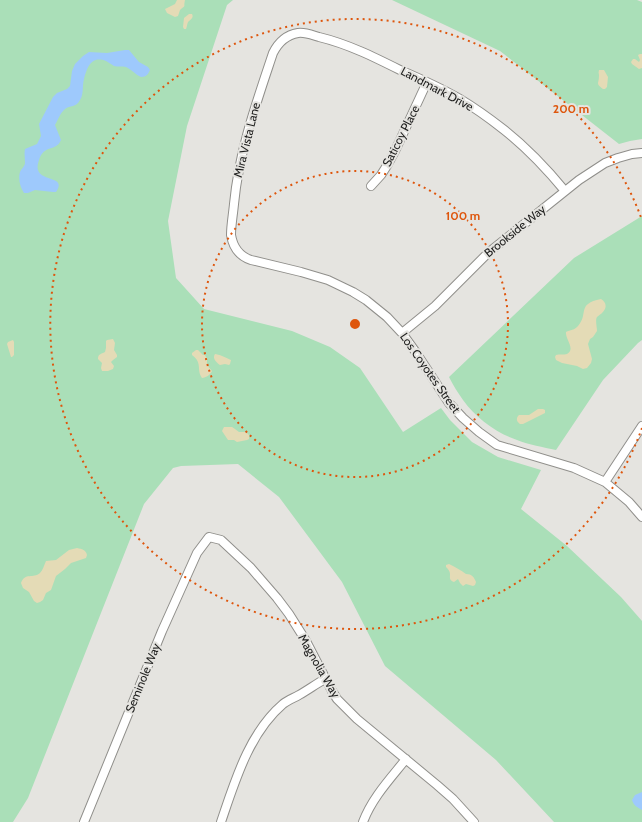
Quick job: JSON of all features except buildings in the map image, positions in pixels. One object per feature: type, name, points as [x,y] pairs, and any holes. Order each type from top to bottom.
[{"type":"street","name":"Landmark Drive","points":[[286,38],[298,33],[304,33],[330,40],[364,52],[460,99],[489,118],[517,140],[539,161],[565,191]]},
{"type":"street","name":"Mira Vista Lane","points":[[236,248],[232,242],[231,228],[242,152],[252,114],[273,53],[280,42],[286,38]]},
{"type":"street","name":"Saticoy Place","points":[[370,186],[388,164],[427,82]]},
{"type":"street","name":"Brookside Way","points":[[402,333],[432,308],[488,253],[592,170],[605,163],[632,154],[642,153]]},
{"type":"street","name":"Los Coyotes Street","points":[[236,248],[240,254],[251,260],[328,280],[359,296],[387,317],[402,333],[416,351],[450,403],[462,418],[479,432],[497,445],[574,468],[605,482],[629,502],[642,517]]},
{"type":"street","points":[[605,482],[642,426]]},
{"type":"street","name":"Magnolia Way","points":[[209,537],[221,540],[251,568],[277,598],[306,641],[337,699],[357,719],[453,799],[474,822]]},
{"type":"street","name":"Seminole Way","points":[[84,822],[162,631],[196,553],[209,537]]},
{"type":"street","points":[[221,822],[246,757],[260,730],[271,716],[285,703],[325,679]]},
{"type":"street","points":[[363,822],[370,807],[380,792],[406,759]]},
{"type":"green space","points":[[0,0],[233,0],[227,5],[187,126],[168,221],[176,278],[204,309],[292,331],[330,347],[360,368],[403,432],[441,408],[450,420],[472,442],[498,457],[541,470],[521,509],[567,546],[621,597],[642,621],[642,822],[554,822],[496,760],[385,666],[342,582],[279,497],[238,464],[181,466],[173,468],[144,504],[28,798],[13,822],[0,822]]},
{"type":"green space","points":[[392,0],[637,0],[642,2],[642,139],[619,144],[500,51]]},
{"type":"green space","points":[[642,216],[642,340],[603,380],[556,450],[531,445],[509,437],[480,419],[468,407],[457,392],[449,377],[574,258]]},
{"type":"sand","points":[[177,0],[185,0],[184,6],[180,10],[178,16],[175,17],[167,13],[165,9],[175,4]]},
{"type":"sand","points":[[189,14],[193,15],[188,22],[186,29],[184,29],[184,18]]},
{"type":"sand","points":[[642,54],[642,68],[639,69],[631,62],[635,59],[639,62],[640,60],[638,55]]},
{"type":"sand","points":[[599,70],[604,70],[608,77],[607,87],[605,89],[598,84]]},
{"type":"sand","points":[[601,299],[605,304],[605,309],[596,318],[597,331],[590,339],[588,344],[592,359],[591,363],[587,368],[583,369],[556,360],[556,355],[567,354],[570,352],[570,344],[566,332],[578,326],[588,304]]},
{"type":"sand","points":[[113,339],[115,343],[114,350],[117,357],[111,362],[114,366],[113,369],[102,371],[102,363],[98,359],[99,356],[105,352],[106,341]]},
{"type":"sand","points":[[13,340],[14,355],[11,357],[7,344]]},
{"type":"sand","points":[[196,350],[205,355],[207,365],[212,371],[204,378],[200,375],[198,363],[192,355],[192,353]]},
{"type":"sand","points":[[215,354],[231,360],[230,364],[220,365],[214,358]]},
{"type":"sand","points":[[538,409],[545,410],[545,413],[523,424],[520,424],[517,421],[519,415],[529,415]]},
{"type":"sand","points":[[224,427],[232,427],[239,432],[246,432],[249,435],[249,439],[237,442],[234,440],[228,440],[222,431]]},
{"type":"sand","points":[[77,548],[86,552],[86,558],[71,563],[56,576],[51,590],[46,593],[43,600],[37,603],[34,601],[29,592],[23,588],[21,583],[23,580],[27,577],[35,576],[40,573],[46,561],[56,560],[69,550]]},
{"type":"sand","points":[[449,564],[472,576],[476,582],[475,585],[473,586],[466,584],[463,586],[458,579],[454,582],[451,580],[450,572],[446,567],[446,565]]},
{"type":"water","points":[[129,50],[139,62],[148,67],[150,70],[148,74],[141,77],[126,67],[114,66],[101,60],[93,61],[88,67],[85,75],[80,100],[77,104],[63,111],[55,125],[61,140],[59,144],[44,152],[38,162],[38,170],[40,174],[56,181],[59,187],[56,192],[35,190],[24,193],[20,186],[19,177],[25,164],[25,149],[37,144],[41,136],[39,124],[53,97],[70,86],[72,71],[75,64],[89,52],[107,53]]},
{"type":"water","points":[[642,792],[642,810],[635,805],[632,800],[635,795]]}]
